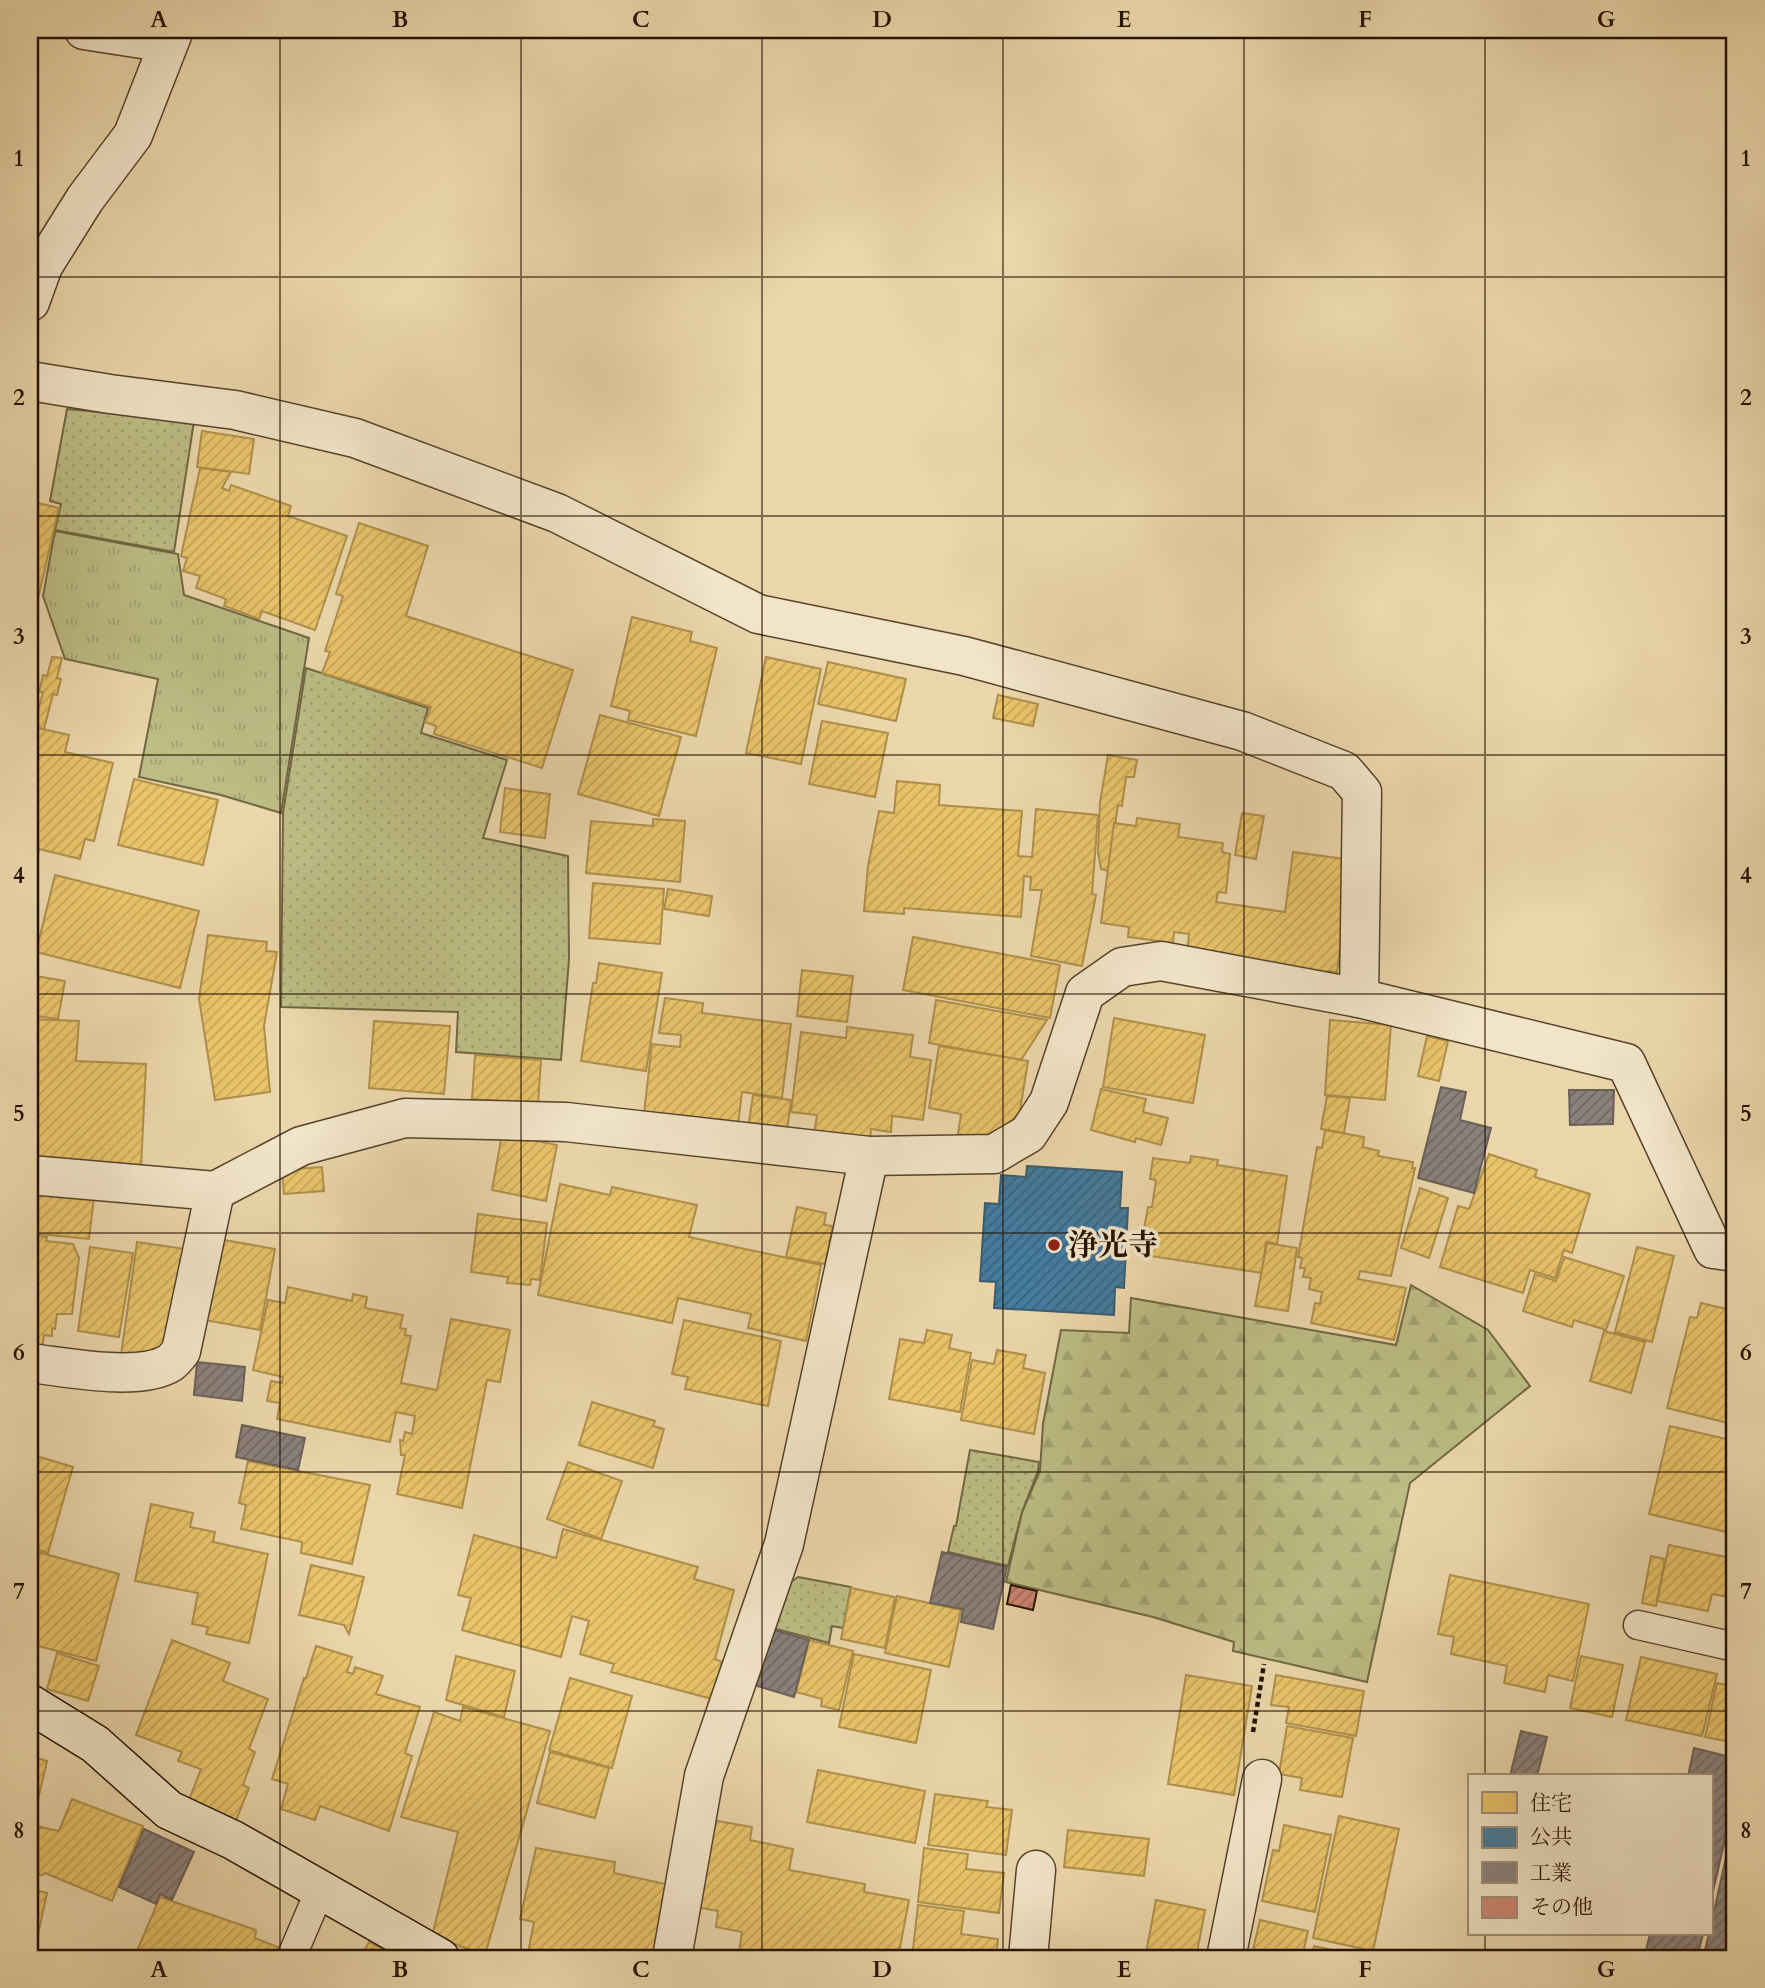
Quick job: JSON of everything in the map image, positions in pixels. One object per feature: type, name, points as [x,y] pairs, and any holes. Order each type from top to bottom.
[{"type":"street","points":[[30,302],[50,254],[85,198],[133,135],[171,36],[84,30]]},
{"type":"street","points":[[30,381],[235,410],[355,438],[557,513],[758,614],[991,663],[1242,731],[1344,771],[1362,792],[1359,998]]},
{"type":"street","points":[[30,1175],[215,1191],[301,1146],[405,1118],[566,1122],[869,1156],[994,1154],[1028,1134],[1049,1102],[1085,993],[1122,967],[1160,961],[1359,998],[1626,1063],[1713,1249],[1735,1252]]},
{"type":"street","points":[[672,1958],[704,1776],[784,1544],[869,1156]]},
{"type":"street","points":[[30,1363],[124,1373],[147,1371],[170,1363],[181,1351],[215,1191]]},
{"type":"street","points":[[30,1704],[95,1744],[169,1810],[233,1840],[440,1958]]},
{"type":"street","points":[[1226,1958],[1262,1779]]},
{"type":"street","points":[[1028,1958],[1036,1870]]},
{"type":"lane","points":[[1637,1625],[1735,1647]]},
{"type":"lane","points":[[291,1958],[320,1890]]},
{"type":"path","points":[[1262,1779],[1247,1771],[1264,1664]]},
{"type":"green space","points":[[67,409],[194,421],[174,552],[55,530],[61,504],[50,501]]},
{"type":"green space","points":[[55,531],[178,554],[184,595],[309,638],[281,813],[221,795],[139,777],[158,679],[65,659],[43,596]]},
{"type":"green space","points":[[306,668],[428,708],[421,733],[507,760],[483,838],[568,856],[569,959],[561,1060],[456,1052],[458,1012],[281,1007],[283,813]]},
{"type":"green space","points":[[1411,1285],[1488,1330],[1530,1386],[1410,1483],[1367,1682],[1233,1651],[1234,1642],[1153,1617],[1006,1582],[1022,1512],[1040,1471],[1043,1424],[1061,1330],[1129,1333],[1131,1298],[1396,1345]]},
{"type":"green space","points":[[970,1450],[1039,1462],[1008,1566],[948,1552],[956,1526]]},
{"type":"green space","points":[[798,1577],[851,1587],[843,1628],[832,1626],[829,1643],[765,1626],[778,1591]]},
{"type":"building: 住宅","points":[[202,431],[254,439],[249,474],[197,467]]},
{"type":"building: 住宅","points":[[200,468],[231,472],[222,488],[229,491],[231,485],[291,506],[288,516],[347,536],[315,630],[262,611],[259,619],[224,606],[226,599],[196,588],[200,576],[183,571],[187,558],[181,556]]},
{"type":"building: 住宅","points":[[30,501],[59,508],[37,603],[30,602]]},
{"type":"building: 住宅","points":[[359,523],[428,546],[406,616],[573,670],[542,768],[434,734],[436,726],[425,722],[431,707],[322,673],[330,652],[325,651],[343,596],[336,594]]},
{"type":"building: 住宅","points":[[632,617],[692,632],[690,641],[717,648],[696,736],[628,720],[630,711],[611,706]]},
{"type":"building: 住宅","points":[[52,657],[62,658],[57,678],[61,679],[57,695],[53,694],[44,729],[34,727],[43,692],[39,692],[43,675],[47,676]]},
{"type":"building: 住宅","points":[[766,657],[821,669],[801,764],[746,753]]},
{"type":"building: 住宅","points":[[828,662],[906,679],[896,721],[818,704]]},
{"type":"building: 住宅","points":[[998,695],[1038,704],[1033,726],[993,718]]},
{"type":"building: 住宅","points":[[600,715],[681,737],[659,816],[578,794]]},
{"type":"building: 住宅","points":[[822,721],[888,733],[875,797],[809,784]]},
{"type":"building: 住宅","points":[[30,726],[69,735],[65,752],[113,763],[94,841],[85,839],[80,859],[39,849],[37,861],[30,859]]},
{"type":"building: 住宅","points":[[1108,755],[1137,760],[1134,777],[1126,777],[1122,806],[1118,805],[1108,871],[1101,869],[1098,852],[1100,802]]},
{"type":"building: 住宅","points":[[134,779],[218,800],[203,865],[118,845]]},
{"type":"building: 住宅","points":[[897,781],[940,785],[939,805],[1022,811],[1018,856],[1032,857],[1036,809],[1098,815],[1092,894],[1096,895],[1082,966],[1031,956],[1042,890],[1030,890],[1031,877],[1024,876],[1021,917],[904,908],[904,914],[864,911],[868,866],[879,811],[894,813]]},
{"type":"building: 住宅","points":[[505,788],[550,794],[545,838],[500,832]]},
{"type":"building: 住宅","points":[[1242,813],[1264,816],[1256,859],[1235,855]]},
{"type":"building: 住宅","points":[[1137,818],[1180,824],[1178,837],[1223,843],[1222,852],[1230,854],[1226,893],[1218,892],[1216,902],[1285,912],[1293,852],[1344,859],[1346,904],[1337,972],[1327,971],[1326,977],[1187,955],[1189,934],[1174,932],[1173,943],[1128,937],[1129,927],[1101,923],[1114,823],[1136,826]]},
{"type":"building: 住宅","points":[[653,819],[685,821],[680,882],[586,873],[591,821],[653,826]]},
{"type":"building: 住宅","points":[[55,875],[199,911],[180,988],[36,952]]},
{"type":"building: 住宅","points":[[593,883],[664,889],[660,944],[589,938]]},
{"type":"building: 住宅","points":[[668,889],[712,896],[709,916],[664,909]]},
{"type":"building: 住宅","points":[[208,935],[267,942],[266,951],[277,952],[264,1026],[270,1092],[215,1100],[199,999]]},
{"type":"building: 住宅","points":[[913,937],[1060,965],[1050,1018],[903,990]]},
{"type":"building: 住宅","points":[[599,963],[662,973],[646,1071],[581,1061],[593,983],[596,983]]},
{"type":"building: 住宅","points":[[802,970],[853,976],[847,1022],[797,1016]]},
{"type":"building: 住宅","points":[[30,975],[65,981],[58,1019],[30,1015]]},
{"type":"building: 住宅","points":[[665,998],[703,1003],[702,1013],[791,1024],[782,1098],[742,1092],[738,1125],[644,1113],[652,1044],[680,1047],[681,1035],[659,1033]]},
{"type":"building: 住宅","points":[[936,1000],[1047,1020],[1021,1060],[929,1043]]},
{"type":"building: 住宅","points":[[1114,1018],[1205,1035],[1193,1103],[1103,1087]]},
{"type":"building: 住宅","points":[[30,1019],[79,1021],[76,1061],[146,1064],[141,1168],[30,1163]]},
{"type":"building: 住宅","points":[[1330,1020],[1391,1025],[1385,1100],[1325,1095]]},
{"type":"building: 住宅","points":[[374,1021],[450,1026],[444,1094],[369,1088]]},
{"type":"building: 住宅","points":[[847,1027],[913,1035],[910,1057],[931,1060],[923,1120],[892,1116],[891,1132],[871,1129],[870,1141],[814,1134],[817,1115],[791,1112],[801,1032],[846,1038]]},
{"type":"building: 住宅","points":[[1427,1036],[1448,1041],[1439,1081],[1418,1076]]},
{"type":"building: 住宅","points":[[939,1046],[1028,1061],[1018,1123],[992,1140],[958,1134],[961,1114],[929,1108]]},
{"type":"building: 住宅","points":[[475,1055],[541,1060],[538,1104],[472,1099]]},
{"type":"building: 住宅","points":[[1101,1089],[1146,1099],[1143,1112],[1168,1118],[1161,1145],[1136,1138],[1135,1142],[1091,1130]]},
{"type":"building: 住宅","points":[[753,1095],[791,1100],[786,1139],[747,1135]]},
{"type":"building: 住宅","points":[[1327,1096],[1350,1098],[1344,1133],[1321,1129]]},
{"type":"building: 住宅","points":[[1325,1130],[1364,1137],[1363,1147],[1379,1151],[1378,1156],[1413,1162],[1412,1168],[1415,1168],[1391,1276],[1360,1271],[1358,1279],[1406,1288],[1394,1340],[1311,1323],[1315,1303],[1320,1304],[1322,1292],[1309,1289],[1311,1278],[1303,1277],[1305,1268],[1300,1268],[1302,1258],[1298,1257],[1317,1147],[1322,1148]]},
{"type":"building: 住宅","points":[[502,1134],[557,1145],[546,1201],[492,1190]]},
{"type":"building: 住宅","points":[[1489,1154],[1537,1170],[1535,1177],[1590,1194],[1572,1253],[1564,1250],[1555,1278],[1530,1270],[1523,1293],[1440,1267],[1458,1206],[1469,1209]]},
{"type":"building: 住宅","points":[[1191,1156],[1218,1160],[1217,1165],[1287,1176],[1277,1244],[1266,1242],[1262,1273],[1144,1255],[1148,1235],[1143,1234],[1148,1207],[1152,1207],[1156,1180],[1150,1179],[1153,1158],[1190,1163]]},
{"type":"building: 住宅","points":[[322,1167],[324,1191],[284,1194],[282,1170]]},
{"type":"building: 住宅","points":[[560,1184],[610,1195],[612,1187],[697,1205],[689,1237],[821,1265],[806,1341],[748,1328],[751,1314],[678,1298],[672,1323],[538,1295]]},
{"type":"building: 住宅","points":[[1420,1188],[1448,1198],[1429,1258],[1401,1248]]},
{"type":"building: 住宅","points":[[30,1191],[94,1197],[89,1239],[30,1233]]},
{"type":"building: 住宅","points":[[797,1207],[826,1213],[824,1225],[833,1226],[825,1264],[786,1257]]},
{"type":"building: 住宅","points":[[478,1214],[547,1223],[540,1280],[531,1279],[530,1285],[507,1283],[508,1277],[471,1272]]},
{"type":"building: 住宅","points":[[30,1235],[47,1237],[46,1241],[73,1244],[79,1258],[72,1314],[57,1314],[52,1336],[44,1335],[42,1350],[30,1349]]},
{"type":"building: 住宅","points":[[213,1238],[275,1249],[260,1330],[199,1319]]},
{"type":"building: 住宅","points":[[137,1242],[192,1250],[165,1347],[146,1359],[121,1355]]},
{"type":"building: 住宅","points":[[1267,1243],[1297,1248],[1288,1311],[1255,1306]]},
{"type":"building: 住宅","points":[[90,1247],[133,1253],[119,1337],[78,1331]]},
{"type":"building: 住宅","points":[[1637,1247],[1674,1256],[1652,1342],[1615,1332]]},
{"type":"building: 住宅","points":[[1564,1257],[1624,1276],[1606,1330],[1574,1320],[1572,1327],[1523,1311],[1535,1274],[1556,1281]]},
{"type":"building: 住宅","points":[[288,1287],[352,1301],[353,1294],[367,1297],[365,1308],[403,1315],[400,1328],[406,1329],[405,1335],[411,1336],[401,1383],[437,1390],[451,1319],[510,1330],[500,1382],[487,1380],[462,1508],[397,1494],[405,1455],[401,1455],[400,1440],[403,1441],[405,1432],[412,1434],[415,1416],[396,1412],[390,1442],[277,1419],[280,1403],[267,1401],[271,1381],[282,1383],[283,1377],[253,1370],[268,1300],[285,1303]]},
{"type":"building: 住宅","points":[[1701,1303],[1735,1311],[1735,1412],[1732,1424],[1667,1408],[1690,1317],[1697,1318]]},
{"type":"building: 住宅","points":[[684,1320],[781,1341],[768,1406],[685,1389],[688,1377],[672,1374]]},
{"type":"building: 住宅","points":[[927,1330],[952,1335],[949,1348],[971,1353],[960,1412],[889,1399],[900,1339],[924,1343]]},
{"type":"building: 住宅","points":[[1604,1331],[1645,1342],[1631,1393],[1590,1381]]},
{"type":"building: 住宅","points":[[997,1350],[1026,1355],[1023,1368],[1045,1373],[1034,1434],[961,1420],[972,1360],[994,1364]]},
{"type":"building: 住宅","points":[[592,1402],[655,1421],[653,1426],[664,1429],[653,1468],[579,1445]]},
{"type":"building: 住宅","points":[[1670,1426],[1735,1441],[1735,1534],[1649,1514]]},
{"type":"building: 住宅","points":[[30,1454],[73,1467],[48,1553],[30,1547]]},
{"type":"building: 住宅","points":[[248,1461],[370,1485],[352,1564],[301,1553],[302,1542],[241,1529],[246,1505],[239,1503]]},
{"type":"building: 住宅","points":[[568,1462],[622,1481],[601,1539],[547,1519]]},
{"type":"building: 住宅","points":[[151,1504],[193,1513],[190,1527],[215,1532],[213,1542],[268,1554],[249,1643],[206,1634],[208,1627],[192,1624],[198,1593],[135,1581]]},
{"type":"building: 住宅","points":[[563,1529],[698,1567],[694,1579],[734,1590],[715,1659],[722,1662],[712,1699],[611,1672],[614,1664],[580,1654],[589,1621],[572,1616],[561,1657],[462,1630],[471,1598],[458,1595],[474,1535],[556,1558]]},
{"type":"building: 住宅","points":[[1669,1545],[1735,1559],[1734,1598],[1712,1594],[1708,1611],[1657,1601]]},
{"type":"building: 住宅","points":[[30,1550],[119,1574],[96,1661],[30,1644]]},
{"type":"building: 住宅","points":[[1651,1556],[1665,1559],[1656,1606],[1642,1603]]},
{"type":"building: 住宅","points":[[311,1565],[364,1577],[349,1634],[344,1625],[299,1615]]},
{"type":"building: 住宅","points":[[1450,1575],[1589,1604],[1573,1681],[1548,1675],[1545,1692],[1504,1683],[1507,1666],[1451,1654],[1454,1637],[1438,1634]]},
{"type":"building: 住宅","points":[[851,1588],[895,1597],[885,1648],[841,1639]]},
{"type":"building: 住宅","points":[[897,1596],[961,1610],[949,1667],[885,1653]]},
{"type":"building: 住宅","points":[[172,1640],[230,1663],[223,1681],[268,1699],[249,1749],[255,1752],[243,1785],[249,1788],[235,1823],[187,1805],[201,1769],[178,1761],[182,1752],[136,1735]]},
{"type":"building: 住宅","points":[[809,1640],[853,1651],[839,1710],[821,1706],[822,1699],[796,1692]]},
{"type":"building: 住宅","points":[[316,1646],[352,1657],[347,1672],[353,1674],[355,1667],[383,1676],[376,1694],[420,1707],[405,1753],[412,1756],[389,1831],[320,1806],[315,1820],[281,1809],[288,1784],[272,1779]]},
{"type":"building: 住宅","points":[[57,1653],[99,1666],[88,1701],[47,1689]]},
{"type":"building: 住宅","points":[[854,1654],[931,1670],[916,1743],[839,1727]]},
{"type":"building: 住宅","points":[[456,1656],[515,1671],[504,1717],[446,1700]]},
{"type":"building: 住宅","points":[[1581,1656],[1623,1665],[1612,1717],[1570,1708]]},
{"type":"building: 住宅","points":[[1641,1657],[1717,1674],[1702,1736],[1626,1720]]},
{"type":"building: 住宅","points":[[1186,1675],[1252,1686],[1234,1795],[1168,1784]]},
{"type":"building: 住宅","points":[[1276,1675],[1364,1691],[1356,1736],[1286,1723],[1289,1707],[1271,1705]]},
{"type":"building: 住宅","points":[[570,1678],[632,1696],[612,1768],[549,1750]]},
{"type":"building: 住宅","points":[[1717,1683],[1735,1687],[1735,1743],[1705,1737]]},
{"type":"building: 住宅","points":[[463,1707],[550,1731],[485,1955],[432,1936],[458,1832],[401,1817],[434,1712],[460,1721]]},
{"type":"building: 住宅","points":[[1287,1726],[1353,1738],[1342,1797],[1300,1790],[1302,1778],[1279,1774]]},
{"type":"building: 住宅","points":[[550,1752],[609,1768],[595,1818],[537,1803]]},
{"type":"building: 住宅","points":[[30,1756],[47,1761],[32,1825],[59,1831],[72,1799],[143,1826],[112,1901],[45,1873],[30,1875]]},
{"type":"building: 住宅","points":[[818,1770],[925,1791],[915,1843],[807,1822]]},
{"type":"building: 住宅","points":[[935,1794],[988,1801],[986,1807],[1012,1810],[1006,1855],[928,1845]]},
{"type":"building: 住宅","points":[[1339,1816],[1399,1829],[1373,1951],[1313,1938]]},
{"type":"building: 住宅","points":[[712,1820],[752,1827],[750,1840],[793,1849],[789,1870],[865,1884],[864,1892],[909,1900],[898,1958],[738,1958],[742,1932],[716,1927],[718,1911],[696,1907]]},
{"type":"building: 住宅","points":[[1284,1825],[1331,1835],[1315,1912],[1262,1901],[1273,1850],[1279,1851]]},
{"type":"building: 住宅","points":[[1068,1830],[1149,1839],[1144,1876],[1064,1867]]},
{"type":"building: 住宅","points":[[536,1848],[615,1862],[614,1873],[675,1886],[661,1958],[527,1958],[534,1922],[520,1919]]},
{"type":"building: 住宅","points":[[924,1848],[968,1854],[966,1869],[1004,1873],[999,1913],[918,1902]]},
{"type":"building: 住宅","points":[[30,1889],[47,1893],[36,1944],[30,1943]]},
{"type":"building: 住宅","points":[[160,1897],[256,1930],[255,1938],[280,1948],[277,1958],[134,1958]]},
{"type":"building: 住宅","points":[[1156,1900],[1205,1910],[1196,1958],[1145,1958]]},
{"type":"building: 住宅","points":[[918,1905],[964,1911],[961,1934],[998,1939],[996,1958],[912,1958]]},
{"type":"building: 住宅","points":[[1260,1920],[1308,1931],[1302,1958],[1251,1958]]},
{"type":"building: 住宅","points":[[369,1942],[401,1958],[360,1958]]},
{"type":"building: 住宅","points":[[1314,1946],[1370,1958],[1311,1958]]},
{"type":"building: 公共","name":"浄光寺","points":[[1027,1166],[1122,1172],[1120,1208],[1128,1208],[1124,1288],[1115,1287],[1114,1315],[994,1308],[996,1282],[980,1281],[985,1203],[999,1204],[1001,1175],[1026,1177]]},
{"type":"building: 工業","points":[[1441,1087],[1466,1092],[1460,1120],[1491,1128],[1474,1193],[1418,1178]]},
{"type":"building: 工業","points":[[1569,1090],[1614,1090],[1613,1124],[1570,1125]]},
{"type":"building: 工業","points":[[197,1362],[245,1367],[242,1401],[194,1395]]},
{"type":"building: 工業","points":[[242,1425],[305,1438],[298,1470],[236,1457]]},
{"type":"building: 工業","points":[[942,1552],[1007,1567],[993,1629],[961,1622],[963,1609],[930,1603]]},
{"type":"building: 工業","points":[[770,1629],[809,1640],[794,1697],[754,1685]]},
{"type":"building: 工業","points":[[1521,1731],[1547,1737],[1538,1774],[1510,1774]]},
{"type":"building: 工業","points":[[1694,1748],[1735,1758],[1735,1796],[1712,1896],[1712,1774],[1688,1774]]},
{"type":"building: 工業","points":[[1735,1817],[1735,1958],[1703,1958],[1708,1936],[1712,1936],[1712,1920]]},
{"type":"building: 工業","points":[[144,1829],[194,1852],[172,1900],[160,1894],[156,1904],[119,1887]]},
{"type":"building: 工業","points":[[1650,1936],[1702,1936],[1697,1958],[1644,1958]]},
{"type":"building: その他","points":[[1011,1585],[1037,1591],[1033,1610],[1007,1604]]},
{"type":"place","name":"浄光寺","points":[[1054,1245]]}]
